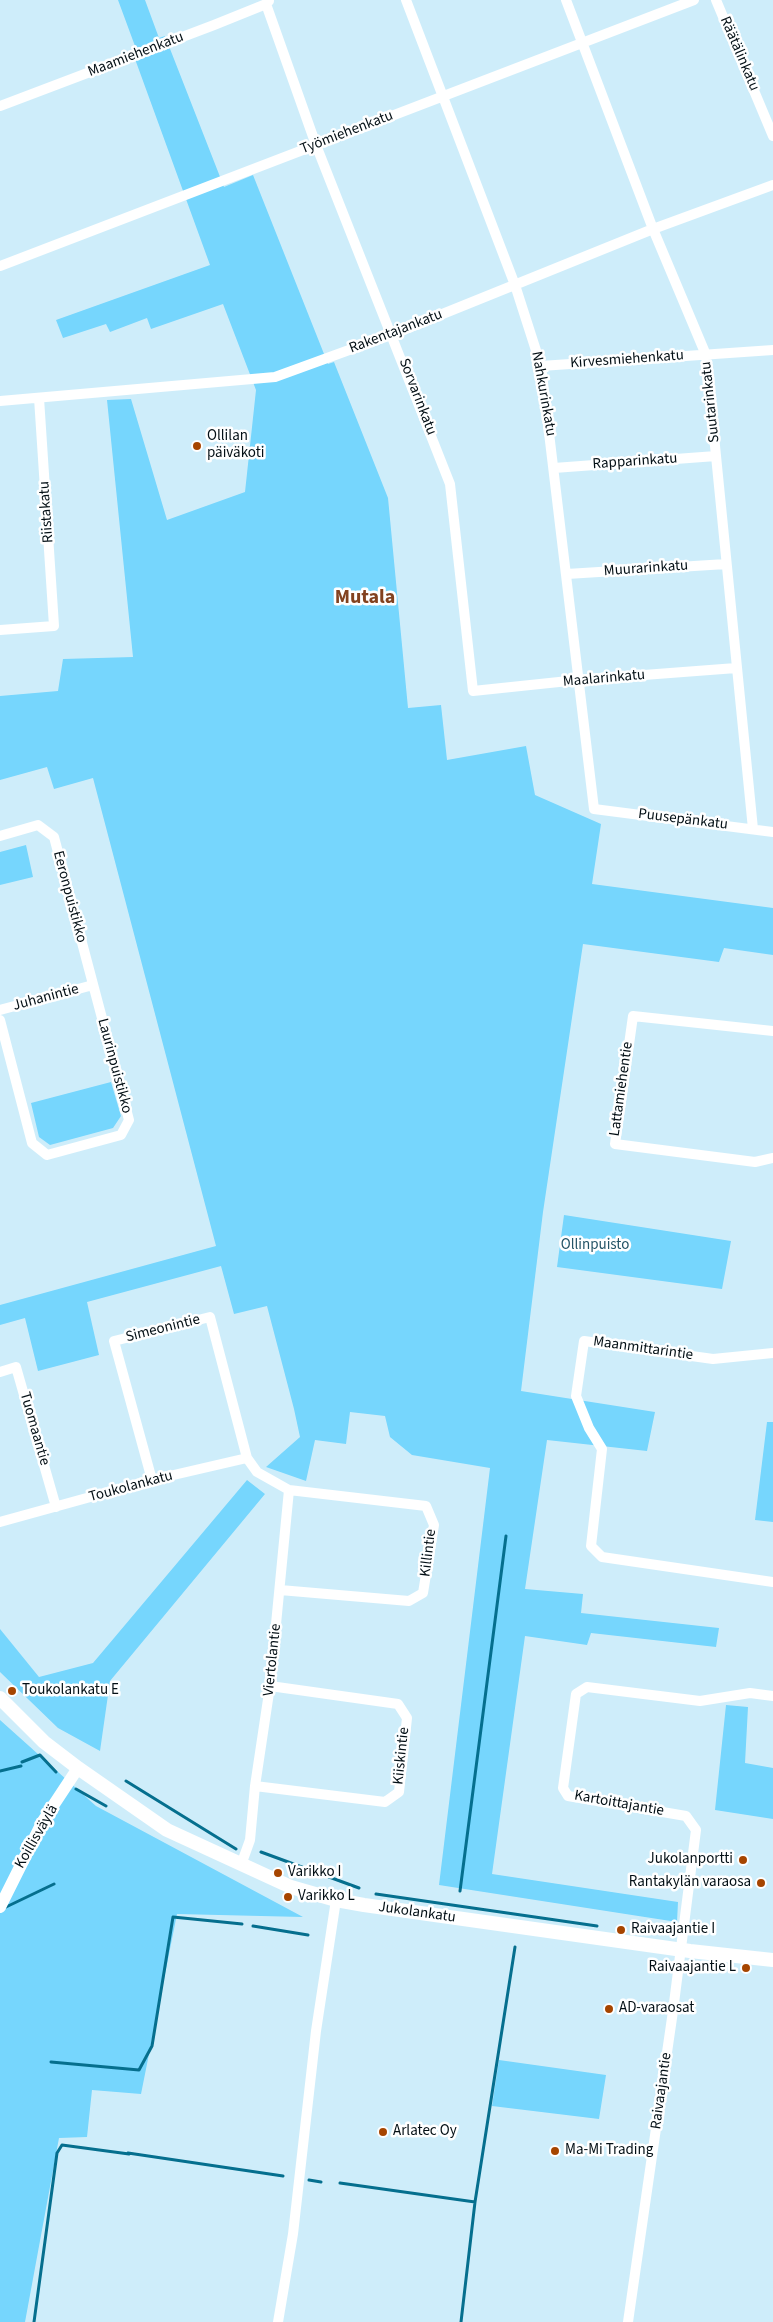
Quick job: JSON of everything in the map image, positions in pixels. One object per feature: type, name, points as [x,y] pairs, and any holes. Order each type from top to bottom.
[{"type":"main road","name":"Jukolankatu","points":[[0,1698],[44,1742],[167,1830],[291,1887],[336,1900],[680,1949],[773,1960]]},
{"type":"street","name":"Nahkurinkatu","points":[[406,0],[515,285],[541,366],[594,809]]},
{"type":"street","name":"Suutarinkatu","points":[[566,0],[653,229],[706,354],[753,829]]},
{"type":"street","name":"Työmiehenkatu","points":[[0,266],[694,0]]},
{"type":"street","name":"Räätälinkatu","points":[[716,0],[773,136]]},
{"type":"street","name":"Maamiehenkatu","points":[[0,106],[268,2]]},
{"type":"street","name":"Sorvarinkatu","points":[[268,2],[316,145],[393,334],[450,484],[473,692]]},
{"type":"street","name":"Rakentajankatu","points":[[0,401],[274,377],[393,334],[653,229],[773,185]]},
{"type":"street","name":"Kirvesmiehenkatu","points":[[541,366],[773,350]]},
{"type":"street","name":"Riistakatu","points":[[0,630],[54,626],[39,398]]},
{"type":"street","name":"Rapparinkatu","points":[[554,468],[716,456]]},
{"type":"street","name":"Muurarinkatu","points":[[566,574],[726,564]]},
{"type":"street","name":"Maalarinkatu","points":[[473,692],[578,680],[736,668]]},
{"type":"street","name":"Puusepänkatu","points":[[594,809],[773,832]]},
{"type":"street","name":"Eeronpuistikko","points":[[0,836],[38,825],[54,838],[93,985]]},
{"type":"street","name":"Juhanintie","points":[[0,1010],[93,985]]},
{"type":"street","name":"Laurinpuistikko","points":[[0,1020],[32,1143],[47,1155],[121,1135],[129,1120],[93,985]]},
{"type":"street","name":"Lattamiehentie","points":[[773,1031],[633,1016],[615,1144],[755,1162],[773,1158]]},
{"type":"street","name":"Simeonintie","points":[[152,1480],[114,1341],[210,1317],[247,1458]]},
{"type":"street","name":"Maanmittarintie","points":[[773,1353],[713,1359],[584,1341],[576,1396],[589,1428],[602,1449],[590,1546],[602,1557],[773,1582]]},
{"type":"street","name":"Tuomaantie","points":[[0,1372],[16,1368],[56,1507]]},
{"type":"street","name":"Toukolankatu","points":[[0,1522],[152,1480],[247,1458]]},
{"type":"street","points":[[247,1458],[256,1472],[289,1490]]},
{"type":"street","name":"Viertolantie","points":[[241,1865],[250,1840],[255,1786],[270,1686],[289,1490]]},
{"type":"street","name":"Killintie","points":[[280,1590],[409,1601],[424,1593],[434,1525],[426,1506],[289,1490]]},
{"type":"street","name":"Kiiskintie","points":[[255,1786],[384,1802],[399,1792],[407,1718],[398,1704],[270,1686]]},
{"type":"street","name":"Kartoittajantie","points":[[680,1949],[696,1830],[686,1816],[568,1796],[563,1788],[576,1694],[587,1687],[700,1701],[750,1693],[773,1696]]},
{"type":"street","name":"Koillisväylä","points":[[0,1907],[43,1822],[78,1768]]},
{"type":"street","points":[[278,2322],[293,2234],[316,2031],[336,1900]]},
{"type":"street","name":"Raivaajantie","points":[[628,2322],[673,2011],[680,1949]]},
{"type":"green space","points":[[118,0],[145,0],[159,38],[165,36],[224,187],[253,175],[328,364],[334,362],[388,498],[408,708],[441,705],[447,760],[526,746],[535,795],[601,824],[592,884],[773,908],[773,955],[724,948],[719,962],[583,944],[543,1212],[521,1391],[655,1412],[647,1451],[547,1440],[525,1589],[583,1594],[581,1613],[719,1628],[716,1647],[591,1633],[587,1645],[525,1636],[492,1874],[678,1902],[677,1922],[439,1885],[490,1468],[412,1455],[390,1437],[385,1416],[350,1412],[346,1444],[315,1440],[306,1481],[266,1467],[300,1437],[294,1409],[267,1306],[234,1314],[221,1266],[87,1302],[99,1355],[38,1371],[25,1318],[0,1325],[0,1305],[216,1246],[93,778],[54,789],[47,767],[0,780],[0,696],[58,691],[63,659],[133,657],[107,400],[131,399],[167,520],[245,492],[256,390],[223,304],[151,329],[147,318],[110,332],[106,324],[63,338],[56,320],[210,265],[131,48],[135,46]]},
{"type":"green space","points":[[26,845],[33,877],[0,885],[0,852]]},
{"type":"green space","points":[[111,1082],[121,1116],[113,1128],[50,1145],[39,1137],[31,1103]]},
{"type":"green space","name":"Ollinpuisto","points":[[564,1215],[731,1241],[722,1289],[557,1267]]},
{"type":"green space","points":[[767,1422],[773,1422],[773,1522],[755,1520]]},
{"type":"green space","points":[[247,1480],[265,1494],[110,1681],[100,1751],[58,1728],[0,1672],[0,1629],[39,1677],[93,1663]]},
{"type":"green space","points":[[726,1705],[748,1707],[745,1763],[773,1768],[773,1819],[715,1810]]},
{"type":"green space","points":[[0,1720],[96,1806],[303,1917],[177,1914],[141,2094],[92,2090],[87,2137],[59,2138],[25,2322],[0,2322]]},
{"type":"green space","points":[[499,2060],[606,2075],[599,2119],[492,2106]]},
{"type":"waterway","points":[[460,1891],[506,1536]]},
{"type":"waterway","points":[[22,1762],[40,1755],[56,1772]]},
{"type":"waterway","points":[[0,1771],[21,1766]]},
{"type":"waterway","points":[[126,1781],[236,1849]]},
{"type":"waterway","points":[[76,1789],[106,1806]]},
{"type":"waterway","points":[[261,1852],[359,1888]]},
{"type":"waterway","points":[[6,1907],[54,1884]]},
{"type":"waterway","points":[[376,1894],[597,1926]]},
{"type":"waterway","points":[[51,2062],[139,2070],[152,2046],[173,1917],[242,1924]]},
{"type":"waterway","points":[[253,1926],[308,1935]]},
{"type":"waterway","points":[[461,2322],[475,2202],[515,1947]]},
{"type":"waterway","points":[[34,2322],[57,2153],[62,2145],[129,2154]]},
{"type":"waterway","points":[[128,2153],[283,2176]]},
{"type":"waterway","points":[[309,2180],[321,2182]]},
{"type":"waterway","points":[[340,2183],[475,2202]]},
{"type":"place","name":"Ollilan päiväkoti","points":[[197,446]]},
{"type":"place","name":"Toukolankatu E","points":[[12,1691]]},
{"type":"place","name":"Jukolanportti","points":[[743,1860]]},
{"type":"place","name":"Varikko I","points":[[278,1873]]},
{"type":"place","name":"Rantakylän varaosa","points":[[761,1883]]},
{"type":"place","name":"Varikko L","points":[[288,1897]]},
{"type":"place","name":"Raivaajantie I","points":[[621,1930]]},
{"type":"place","name":"Raivaajantie L","points":[[746,1968]]},
{"type":"place","name":"AD-varaosat","points":[[609,2009]]},
{"type":"place","name":"Arlatec Oy","points":[[383,2132]]},
{"type":"place","name":"Ma-Mi Trading","points":[[555,2151]]},
{"type":"district","name":"Mutala","points":[[365,599]]}]
